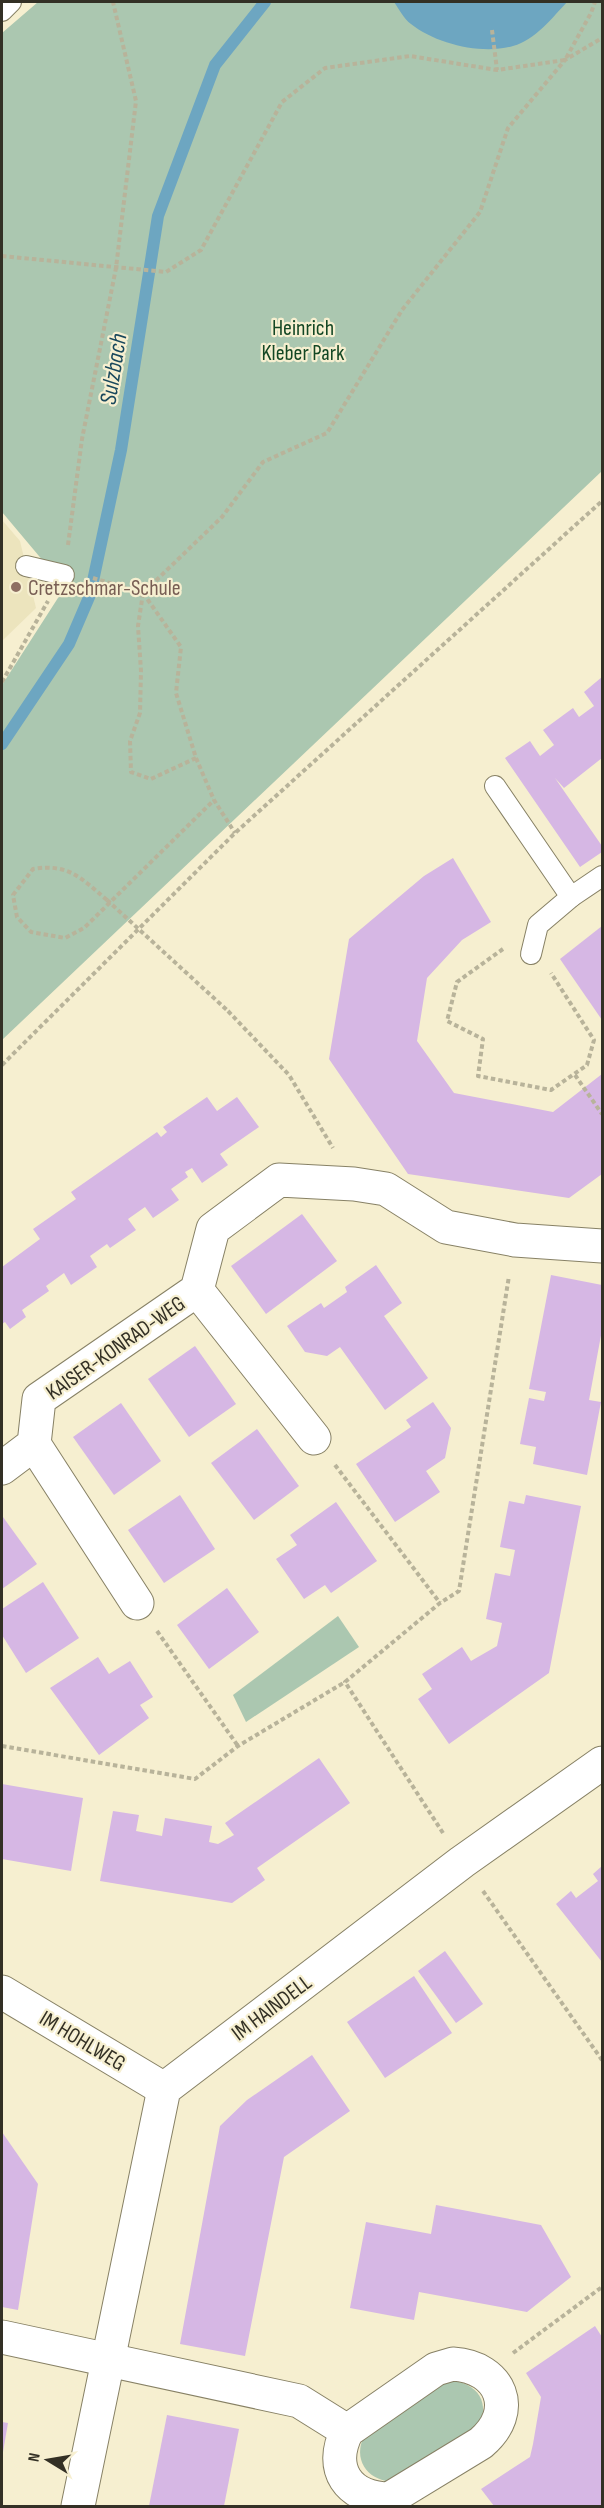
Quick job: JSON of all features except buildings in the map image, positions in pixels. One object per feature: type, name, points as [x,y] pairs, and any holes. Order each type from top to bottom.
[{"type":"street","name":"KAISER-KONRAD-WEG","points":[[34,1444],[39,1399],[197,1290],[213,1229],[279,1180],[354,1184],[386,1189],[446,1227],[515,1240],[603,1246]]},
{"type":"street","name":"KAISER-KONRAD-WEG","points":[[197,1290],[315,1438]]},
{"type":"street","points":[[2,1468],[34,1444],[137,1603]]},
{"type":"street","name":"IM HAINDELL","points":[[164,2089],[462,1862],[603,1763]]},
{"type":"street","name":"IM HOHLWEG","points":[[2,1992],[164,2089]]},
{"type":"street","points":[[78,2506],[164,2089]]},
{"type":"street","points":[[2,2337],[299,2401],[347,2431]]},
{"type":"street","points":[[453,2364],[471,2365],[486,2373],[497,2386],[501,2402],[500,2418],[493,2433],[389,2499],[372,2498],[356,2491],[345,2479],[339,2463],[339,2446],[347,2431],[436,2369],[453,2364]]},
{"type":"lane","points":[[2,11],[11,2]]},
{"type":"lane","points":[[26,566],[64,574]]},
{"type":"lane","points":[[495,786],[571,897]]},
{"type":"lane","points":[[538,959],[538,925],[571,897],[603,876]]},
{"type":"path","points":[[2,682],[64,574],[82,439],[116,268],[136,101],[113,2]]},
{"type":"path","points":[[196,758],[151,779],[131,772],[130,741],[140,713],[141,671],[138,626],[143,593],[222,517],[263,462],[327,433],[402,310],[480,212],[508,128],[565,60],[595,2]]},
{"type":"path","points":[[492,30],[497,70]]},
{"type":"path","points":[[2,256],[166,272],[201,250],[282,102],[325,68],[410,56],[497,70],[565,60],[603,38]]},
{"type":"path","points":[[2,1065],[235,833],[603,501]]},
{"type":"path","points":[[109,581],[143,593],[181,647],[176,693],[196,758],[214,800],[235,833]]},
{"type":"path","points":[[214,800],[84,928],[65,938],[31,932],[17,917],[14,895],[33,869],[53,866],[82,879],[107,900],[228,1011],[289,1075],[354,1184]]},
{"type":"path","points":[[506,939],[503,949],[457,982],[447,1021],[483,1039],[478,1076],[551,1090],[587,1065],[594,1040],[538,959]]},
{"type":"path","points":[[575,1075],[603,1114]]},
{"type":"path","points":[[2,1746],[195,1779],[238,1746],[345,1682],[440,1603],[459,1591],[515,1240]]},
{"type":"path","points":[[315,1438],[440,1603]]},
{"type":"path","points":[[137,1603],[238,1746]]},
{"type":"path","points":[[345,1682],[462,1862],[603,2060]]},
{"type":"path","points":[[486,2373],[603,2287]]},
{"type":"shaded area","name":"Cretzschmar-Schule","points":[[2,520],[20,541],[36,608],[2,641]]},
{"type":"green space","name":"Heinrich Kleber Park","points":[[38,2],[602,2],[602,471],[2,1040],[2,685],[65,587],[2,512],[2,33]]},
{"type":"green space","points":[[338,1616],[359,1647],[246,1722],[233,1695]]},
{"type":"green space","points":[[448,2381],[467,2385],[479,2396],[483,2411],[477,2430],[391,2482],[375,2477],[361,2460],[361,2444],[364,2436]]},
{"type":"water","points":[[394,2],[567,2],[529,39],[513,46],[488,49],[460,46],[421,31],[408,22]]},
{"type":"waterway","name":"Sulzbach","points":[[2,744],[69,644],[90,595],[121,450],[158,216],[215,65],[265,2]]},
{"type":"place","name":"Cretzschmar-Schule","points":[[16,587]]}]
